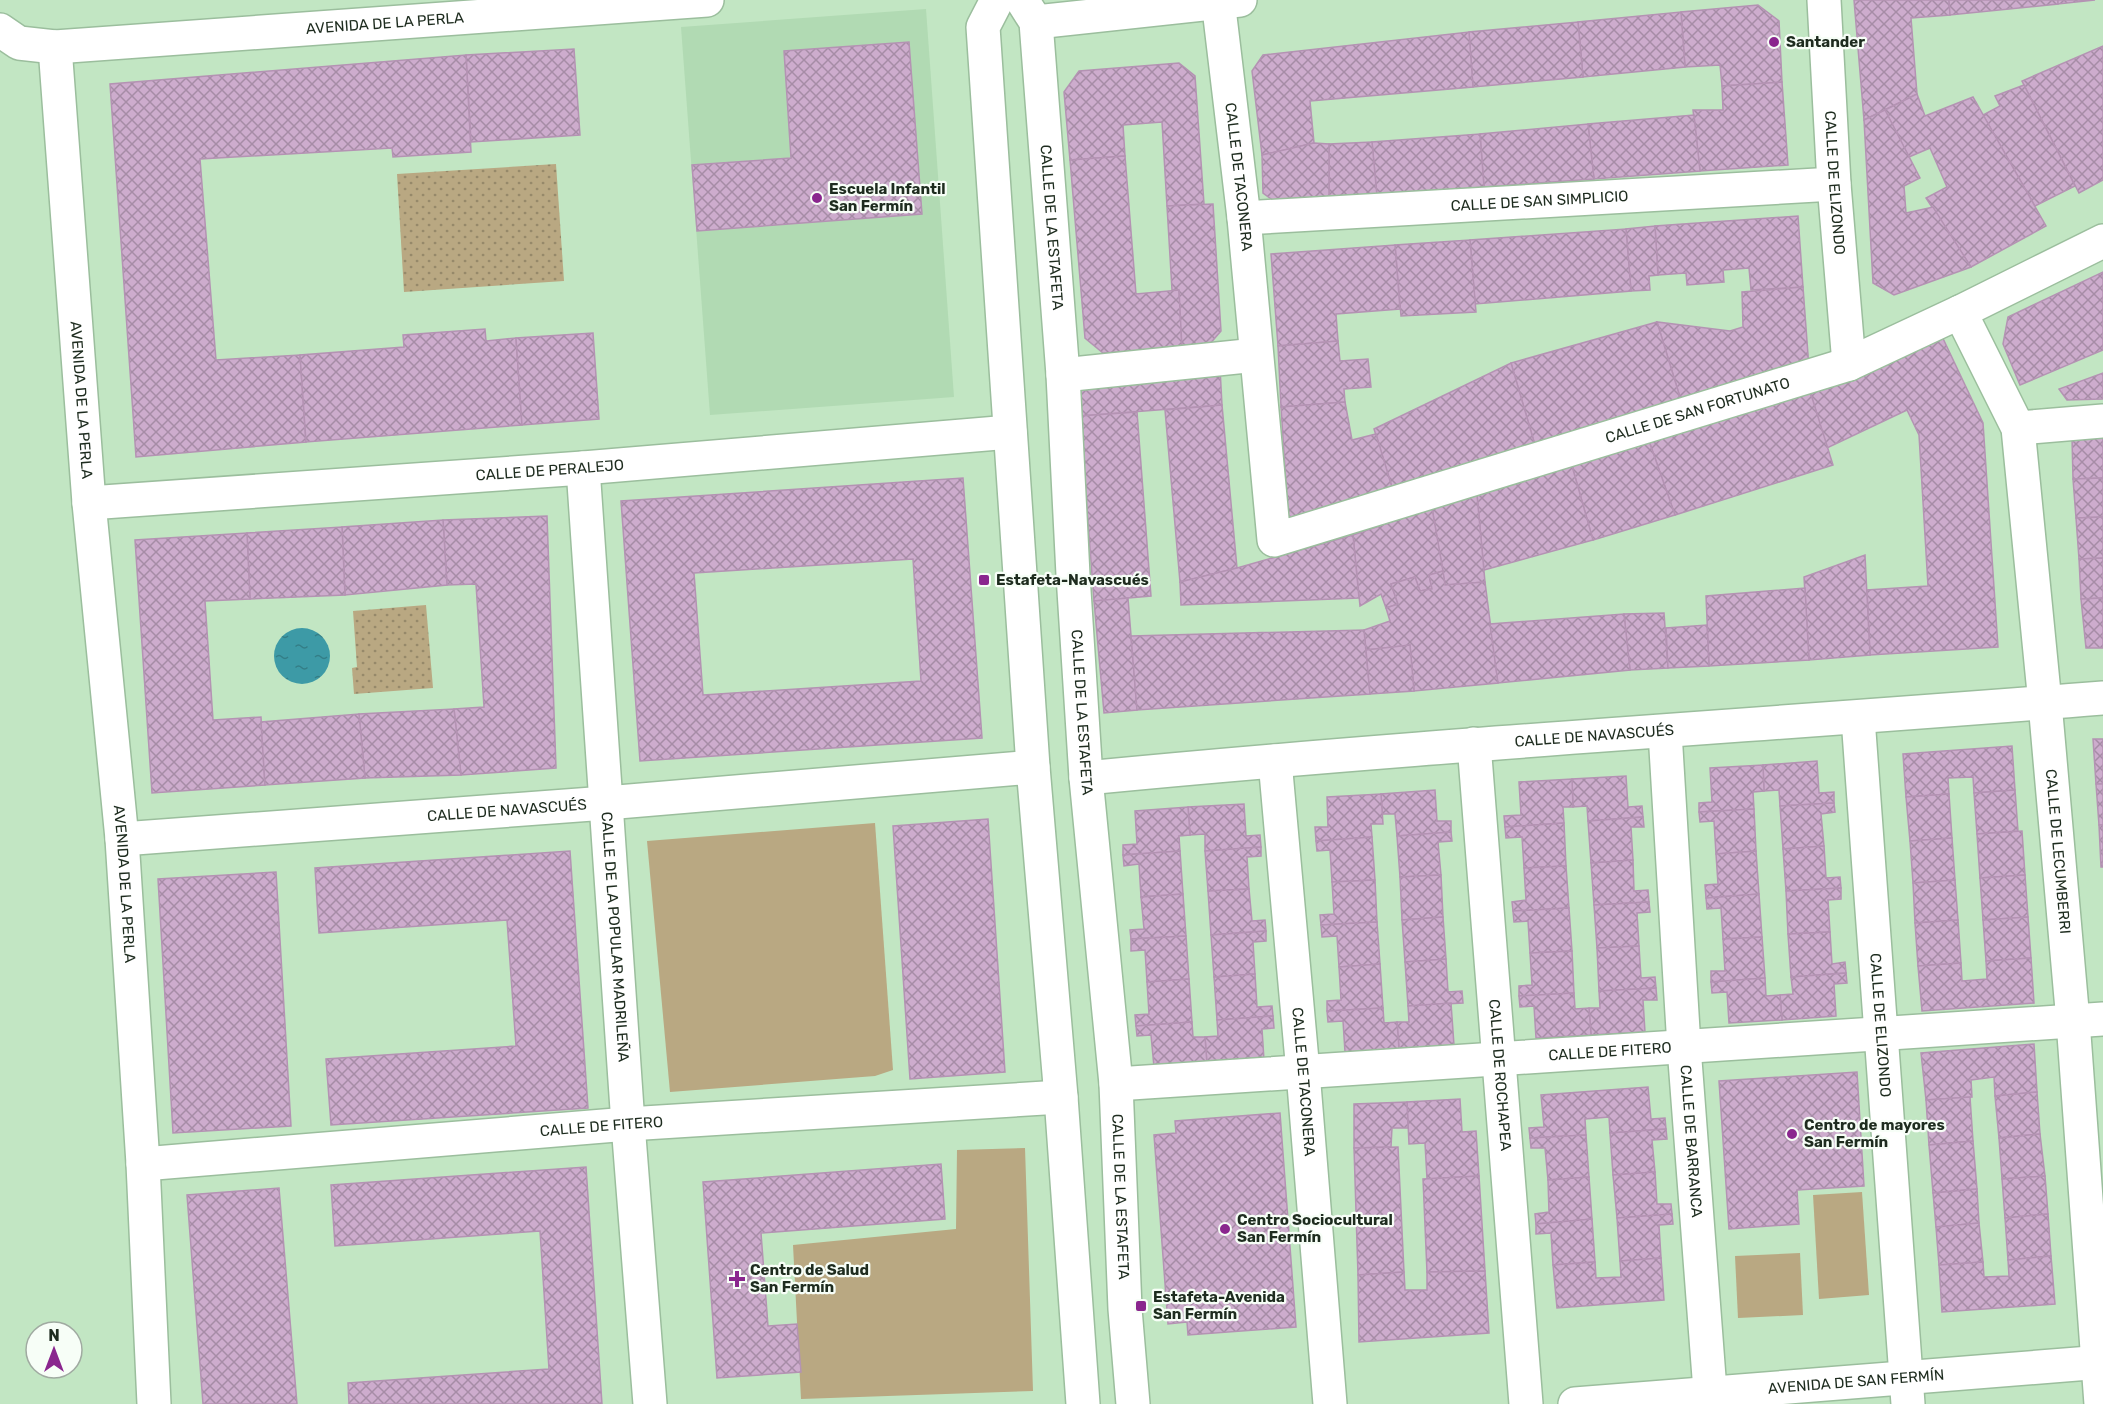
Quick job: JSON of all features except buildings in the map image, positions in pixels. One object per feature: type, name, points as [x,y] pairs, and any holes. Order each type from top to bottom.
[{"type":"street","name":"AVENIDA DE LA PERLA","points":[[154,1404],[143,1164],[122,839],[89,503],[55,47],[707,0]]},
{"type":"street","name":"CALLE DE ELIZONDO","points":[[1824,0],[1834,184],[1849,364]]},
{"type":"street","points":[[1083,1404],[1061,1097],[1033,767],[1010,432],[990,14],[1225,1]]},
{"type":"street","name":"CALLE DE TACONERA","points":[[1225,1],[1274,540]]},
{"type":"street","name":"CALLE DE LA ESTAFETA","points":[[1029,11],[1063,375],[1086,778],[1116,1084],[1125,1309],[1133,1404]]},
{"type":"street","points":[[0,30],[19,43],[55,47]]},
{"type":"street","name":"CALLE DE SAN SIMPLICIO","points":[[1244,218],[1834,184]]},
{"type":"street","name":"CALLE DE SAN FORTUNATO","points":[[1274,540],[1849,364],[2103,241]]},
{"type":"street","name":"CALLE DE LECUMBERRI","points":[[1960,312],[2018,428],[2045,703],[2088,1020],[2101,1404]]},
{"type":"street","points":[[1063,375],[1256,355]]},
{"type":"street","points":[[2018,428],[2103,421]]},
{"type":"street","name":"CALLE DE PERALEJO","points":[[89,503],[583,468],[1010,432]]},
{"type":"street","name":"CALLE DE LA POPULAR MADRILEÑA","points":[[583,468],[628,1124],[650,1404]]},
{"type":"street","name":"CALLE DE NAVASCUÉS","points":[[1086,778],[1474,744],[2103,699]]},
{"type":"street","name":"CALLE DE ELIZONDO","points":[[1858,718],[1907,1391]]},
{"type":"street","name":"CALLE DE BARRANCA","points":[[1665,732],[1684,1047],[1711,1399]]},
{"type":"street","name":"CALLE DE ROCHAPEA","points":[[1474,744],[1526,1404]]},
{"type":"street","name":"CALLE DE TACONERA","points":[[1275,762],[1330,1404]]},
{"type":"street","name":"CALLE DE NAVASCUÉS","points":[[122,839],[606,803],[1033,767]]},
{"type":"street","name":"CALLE DE FITERO","points":[[1116,1084],[2088,1020]]},
{"type":"street","name":"CALLE DE FITERO","points":[[143,1164],[628,1124],[1061,1097]]},
{"type":"street","name":"AVENIDA DE SAN FERMÍN","points":[[1575,1404],[1907,1391],[2100,1362]]},
{"type":"shaded area","name":"Escuela Infantil San Fermín","points":[[926,9],[954,397],[710,415],[681,27]]},
{"type":"shaded area","points":[[556,164],[564,281],[404,292],[397,174]]},
{"type":"shaded area","points":[[426,605],[433,688],[354,694],[352,668],[357,667],[353,611]]},
{"type":"shaded area","points":[[875,823],[893,1070],[875,1076],[670,1092],[647,841]]},
{"type":"shaded area","points":[[1025,1148],[1033,1391],[801,1399],[793,1245],[956,1229],[957,1150]]},
{"type":"shaded area","points":[[1862,1192],[1869,1295],[1819,1299],[1813,1195]]},
{"type":"shaded area","points":[[1800,1253],[1803,1315],[1738,1318],[1735,1256]]},
{"type":"water","points":[[297,628],[307,628],[322,636],[328,645],[330,656],[328,667],[322,676],[307,684],[297,684],[286,679],[279,672],[274,661],[274,651],[279,640],[286,633]]},
{"type":"place","name":"Santander","points":[[1774,42]]},
{"type":"place","name":"Escuela Infantil San Fermín","points":[[817,198]]},
{"type":"place","name":"Estafeta-Navascués","points":[[984,580]]},
{"type":"place","name":"Centro de mayores San Fermín","points":[[1792,1134]]},
{"type":"place","name":"Centro Sociocultural San Fermín","points":[[1225,1229]]},
{"type":"place","name":"Centro de Salud San Fermín","points":[[737,1279]]},
{"type":"place","name":"Estafeta-Avenida San Fermín","points":[[1141,1306]]}]
